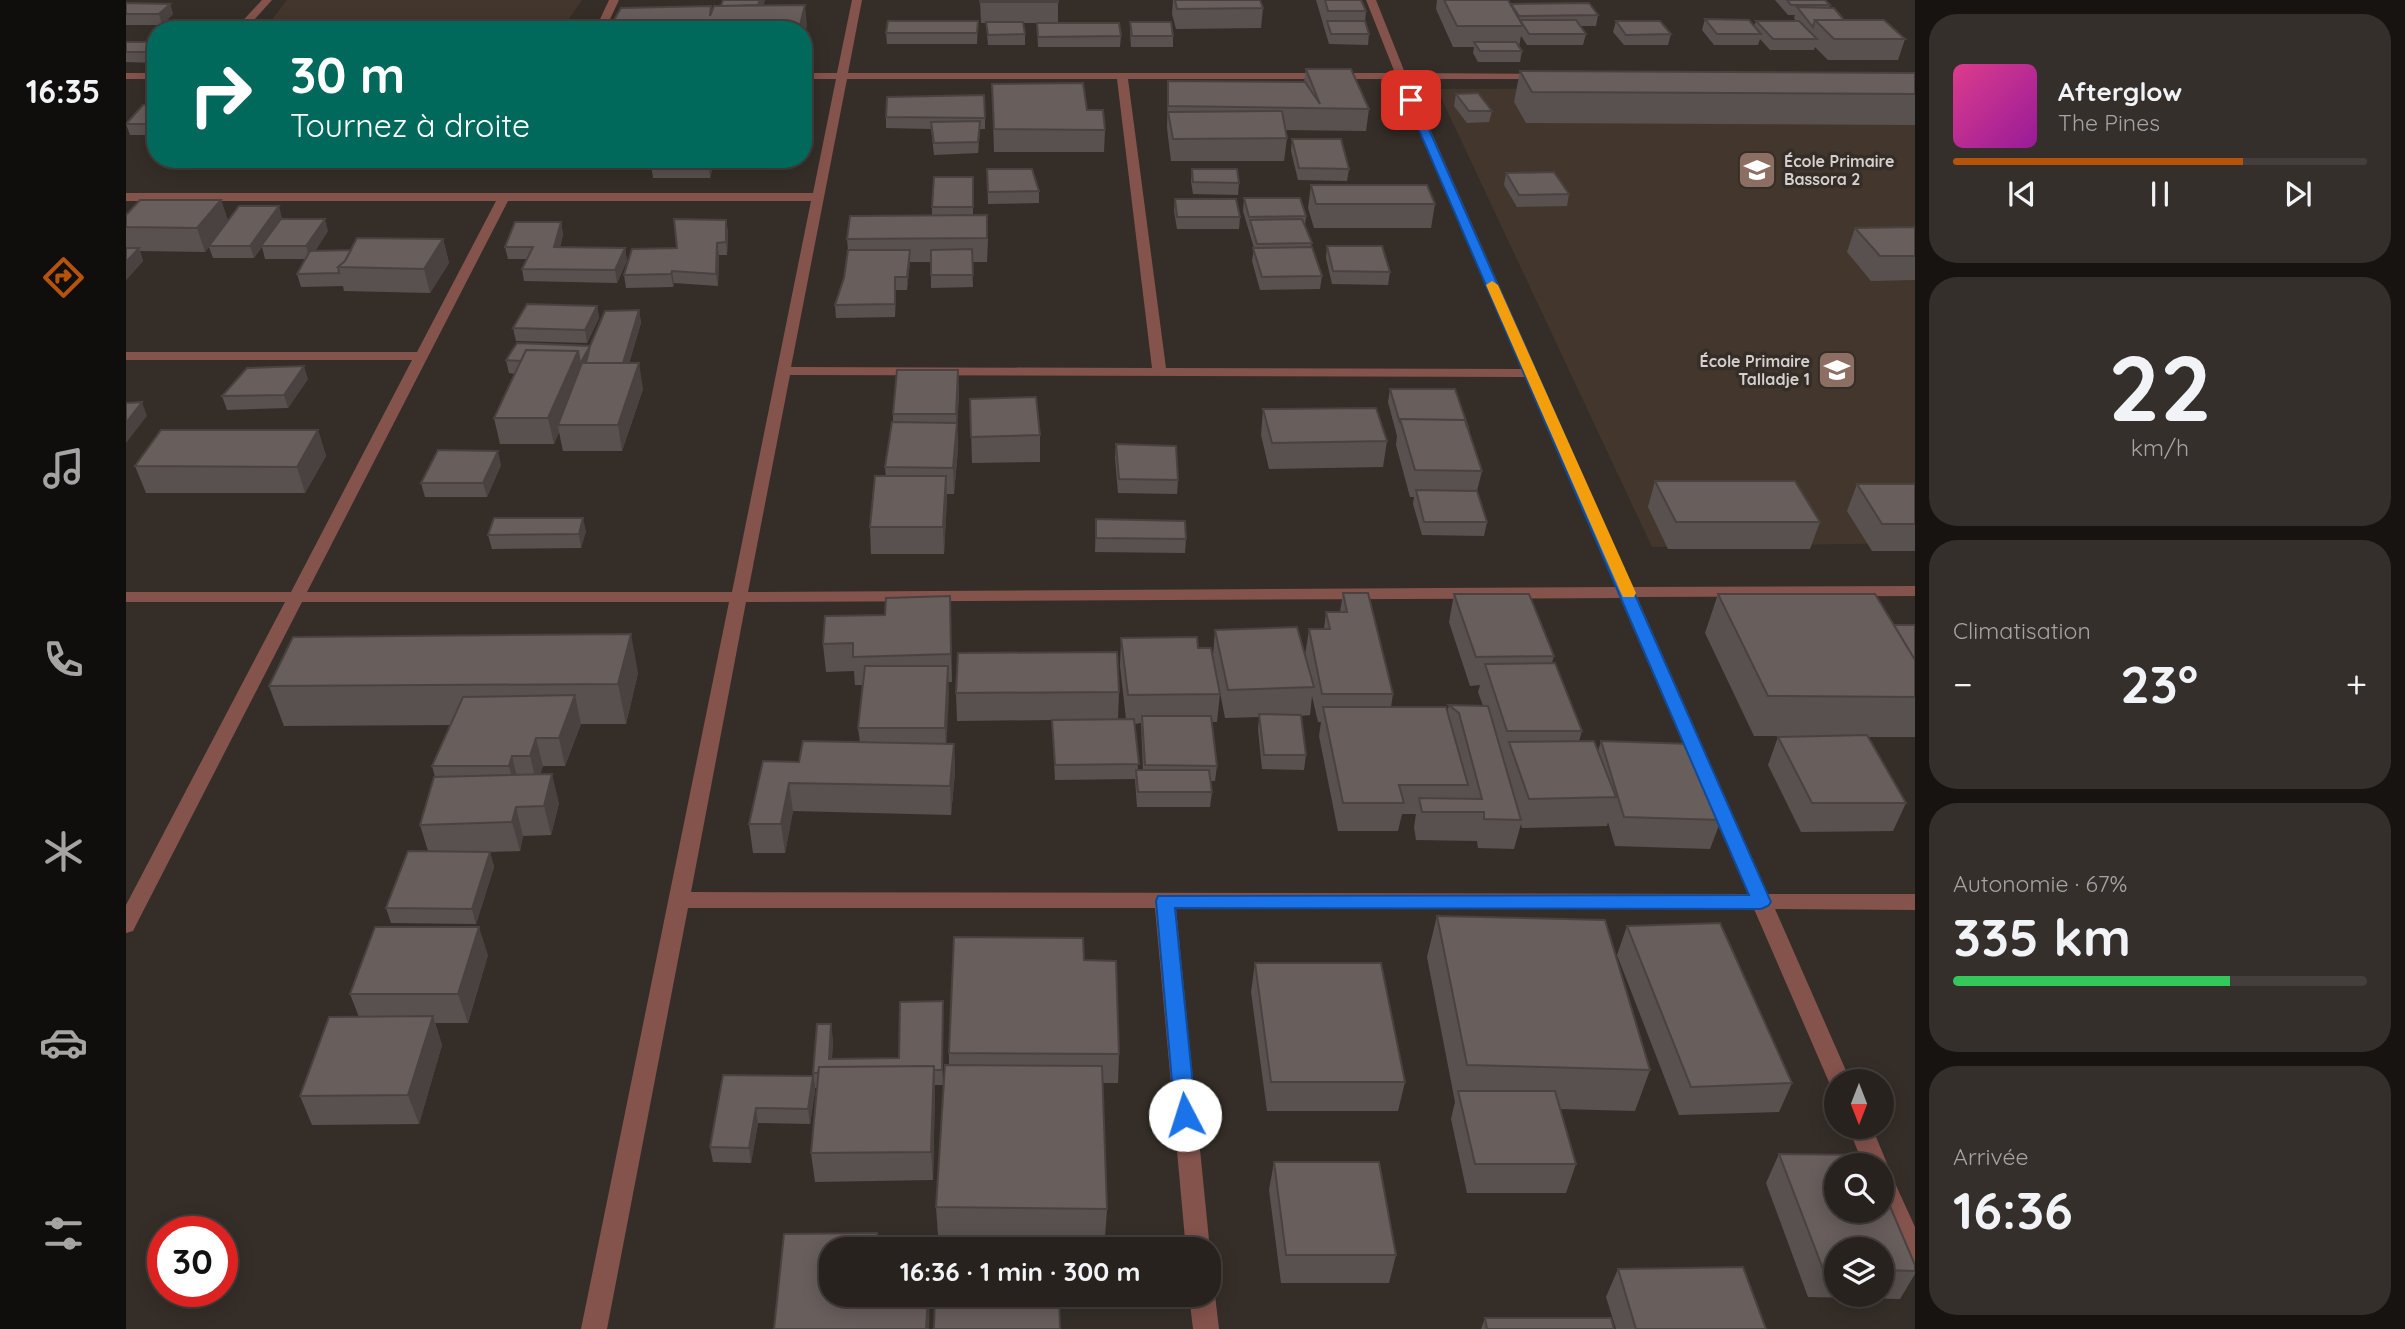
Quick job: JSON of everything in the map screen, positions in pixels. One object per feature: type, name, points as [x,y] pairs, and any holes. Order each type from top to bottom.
[{"type":"street","points":[[247,21],[267,0]]},
{"type":"street","points":[[604,21],[614,0]]},
{"type":"street","points":[[594,1329],[856,0]]},
{"type":"street","points":[[1371,0],[1401,75],[1834,1069]]},
{"type":"street","points":[[1122,75],[1159,372]]},
{"type":"street","points":[[812,76],[1553,75]]},
{"type":"street","points":[[126,76],[147,76]]},
{"type":"street","points":[[126,925],[134,897],[296,597],[505,195]]},
{"type":"street","points":[[126,197],[817,197]]},
{"type":"street","points":[[126,356],[422,356]]},
{"type":"street","points":[[783,372],[1531,373]]},
{"type":"street","points":[[126,597],[739,597],[1915,590]]},
{"type":"street","points":[[679,900],[1915,902]]},
{"type":"street","points":[[1165,901],[1197,1237]]},
{"type":"street","points":[[1894,1206],[1915,1254]]},
{"type":"street","points":[[1203,1307],[1206,1329]]},
{"type":"shaded area","points":[[287,0],[582,0],[567,21],[271,21]]},
{"type":"shaded area","points":[[1915,88],[1915,543],[1652,547],[1437,89]]},
{"type":"building","points":[[723,0],[760,0],[758,5],[721,6]]},
{"type":"building","points":[[1058,0],[1058,2],[980,2]]},
{"type":"building","points":[[1175,0],[1260,0],[1263,8],[1177,9]]},
{"type":"building","points":[[1325,0],[1361,0],[1366,11],[1328,11]]},
{"type":"building","points":[[1444,0],[1508,0],[1523,26],[1457,26]]},
{"type":"building","points":[[1787,0],[1825,0],[1830,5],[1791,5]]},
{"type":"building","points":[[126,3],[170,4],[159,14],[126,14]]},
{"type":"building","points":[[1589,3],[1598,15],[1519,16],[1511,4]]},
{"type":"building","points":[[805,5],[801,21],[613,21],[621,8],[711,6],[710,16],[714,6]]},
{"type":"building","points":[[1797,7],[1834,8],[1844,20],[1815,20],[1813,27]]},
{"type":"building","points":[[1705,19],[1749,20],[1761,34],[1717,34]]},
{"type":"building","points":[[1520,20],[1576,20],[1586,34],[1529,34]]},
{"type":"building","points":[[1815,20],[1884,20],[1905,39],[1834,39]]},
{"type":"building","points":[[888,21],[978,21],[977,33],[886,33]]},
{"type":"building","points":[[1327,21],[1365,21],[1369,34],[1331,34]]},
{"type":"building","points":[[1616,21],[1660,21],[1671,34],[1626,35]]},
{"type":"building","points":[[1756,21],[1799,21],[1817,39],[1773,39]]},
{"type":"building","points":[[986,22],[1023,22],[1025,34],[988,35]]},
{"type":"building","points":[[1130,22],[1171,22],[1173,36],[1132,36]]},
{"type":"building","points":[[1037,23],[1119,23],[1121,36],[1038,37]]},
{"type":"building","points":[[126,42],[147,42],[147,52],[126,52]]},
{"type":"building","points":[[1474,42],[1516,42],[1522,51],[1480,51]]},
{"type":"building","points":[[1306,69],[1351,69],[1369,109],[1168,106],[1168,81],[1305,82],[1320,104]]},
{"type":"building","points":[[1520,71],[1915,73],[1915,94],[1532,92]]},
{"type":"building","points":[[1083,83],[1087,110],[1103,110],[1105,130],[994,129],[992,84]]},
{"type":"building","points":[[1478,93],[1492,111],[1469,111],[1456,94]]},
{"type":"building","points":[[984,95],[985,118],[886,117],[887,97]]},
{"type":"building","points":[[147,104],[147,124],[126,124],[143,105]]},
{"type":"building","points":[[1282,111],[1287,138],[1173,139],[1168,112]]},
{"type":"building","points":[[980,121],[978,142],[934,143],[931,122]]},
{"type":"building","points":[[1292,139],[1341,139],[1349,169],[1299,168]]},
{"type":"building","points":[[987,169],[1032,169],[1039,191],[988,192]]},
{"type":"building","points":[[1192,169],[1237,169],[1239,183],[1193,182]]},
{"type":"building","points":[[1554,172],[1569,194],[1519,195],[1506,173]]},
{"type":"building","points":[[934,177],[973,177],[973,207],[932,207]]},
{"type":"building","points":[[1311,185],[1427,185],[1435,204],[1316,204]]},
{"type":"building","points":[[1244,198],[1300,198],[1306,216],[1249,217]]},
{"type":"building","points":[[1175,199],[1236,199],[1240,217],[1177,217]]},
{"type":"building","points":[[140,200],[221,200],[197,228],[126,227],[126,215]]},
{"type":"building","points":[[239,206],[279,206],[250,246],[209,246]]},
{"type":"building","points":[[987,215],[987,238],[847,239],[850,216]]},
{"type":"building","points":[[281,219],[325,219],[306,246],[261,246]]},
{"type":"building","points":[[674,219],[726,220],[726,242],[717,243],[716,274],[672,271],[671,274],[624,275],[632,249],[677,248]]},
{"type":"building","points":[[1302,219],[1312,243],[1257,244],[1250,220]]},
{"type":"building","points":[[515,222],[561,222],[554,247],[625,248],[615,270],[522,269],[533,247],[505,247]]},
{"type":"building","points":[[1915,227],[1915,256],[1880,256],[1855,228]]},
{"type":"building","points":[[357,238],[443,239],[424,269],[338,267],[345,261]]},
{"type":"building","points":[[1327,246],[1382,246],[1390,272],[1333,271]]},
{"type":"building","points":[[1312,247],[1322,276],[1262,277],[1253,248]]},
{"type":"building","points":[[126,248],[139,248],[126,262]]},
{"type":"building","points":[[972,249],[973,275],[931,275],[931,250]]},
{"type":"building","points":[[351,250],[338,267],[339,273],[297,274],[310,251]]},
{"type":"building","points":[[848,250],[910,250],[907,277],[895,277],[895,304],[835,305],[844,278]]},
{"type":"building","points":[[527,304],[597,306],[585,330],[513,328]]},
{"type":"building","points":[[639,310],[623,363],[586,363],[605,311]]},
{"type":"building","points":[[517,343],[590,346],[580,364],[578,351],[526,350],[521,361],[506,360]]},
{"type":"building","points":[[526,350],[578,351],[548,418],[494,418]]},
{"type":"building","points":[[582,363],[639,363],[618,425],[558,425]]},
{"type":"building","points":[[304,366],[284,395],[222,396],[247,368]]},
{"type":"building","points":[[897,370],[958,370],[956,414],[893,414]]},
{"type":"building","points":[[1390,389],[1455,389],[1468,427],[1465,420],[1400,419],[1400,423]]},
{"type":"building","points":[[1036,397],[1040,435],[971,437],[970,399]]},
{"type":"building","points":[[142,402],[126,423],[126,403]]},
{"type":"building","points":[[1376,408],[1387,441],[1272,443],[1263,409]]},
{"type":"building","points":[[1400,419],[1465,420],[1482,471],[1415,470]]},
{"type":"building","points":[[892,422],[957,423],[953,468],[885,467]]},
{"type":"building","points":[[161,430],[318,430],[297,467],[135,466]]},
{"type":"building","points":[[1116,444],[1176,446],[1178,480],[1119,479]]},
{"type":"building","points":[[438,450],[498,451],[483,483],[421,483]]},
{"type":"building","points":[[875,476],[946,476],[943,527],[870,527]]},
{"type":"building","points":[[1655,481],[1795,481],[1820,522],[1676,522]]},
{"type":"building","points":[[1857,484],[1915,484],[1915,524],[1882,524]]},
{"type":"building","points":[[1416,490],[1477,491],[1487,522],[1424,522]]},
{"type":"building","points":[[494,518],[583,518],[579,534],[488,535]]},
{"type":"building","points":[[1096,519],[1185,521],[1186,539],[1096,538]]},
{"type":"building","points":[[1343,593],[1368,593],[1393,694],[1322,694],[1309,629],[1330,629],[1326,612],[1347,612]]},
{"type":"building","points":[[1454,594],[1529,594],[1554,656],[1476,657]]},
{"type":"building","points":[[1718,594],[1875,594],[1915,660],[1915,697],[1768,696]]},
{"type":"building","points":[[950,596],[951,654],[853,657],[853,643],[823,644],[825,616],[885,615],[886,598]]},
{"type":"building","points":[[1894,625],[1915,625],[1915,660]]},
{"type":"building","points":[[1297,627],[1314,687],[1228,690],[1215,630]]},
{"type":"building","points":[[631,634],[618,684],[269,686],[293,637]]},
{"type":"building","points":[[1197,637],[1198,648],[1211,648],[1220,694],[1128,695],[1121,638]]},
{"type":"building","points":[[1117,652],[1119,692],[956,693],[958,653]]},
{"type":"building","points":[[1555,663],[1582,731],[1507,731],[1485,664]]},
{"type":"building","points":[[865,666],[948,666],[945,728],[858,728]]},
{"type":"building","points":[[575,695],[559,738],[536,738],[530,756],[512,756],[509,766],[432,766],[463,697]]},
{"type":"building","points":[[1449,705],[1488,706],[1521,820],[1484,819],[1484,812],[1422,812],[1419,798],[1482,799],[1459,713]]},
{"type":"building","points":[[1323,707],[1446,707],[1468,785],[1399,785],[1404,803],[1343,803]]},
{"type":"building","points":[[1259,714],[1301,715],[1306,755],[1264,755]]},
{"type":"building","points":[[1142,716],[1211,716],[1217,766],[1145,765]]},
{"type":"building","points":[[1134,719],[1139,764],[1055,765],[1052,720]]},
{"type":"building","points":[[1867,735],[1906,803],[1812,803],[1778,737]]},
{"type":"building","points":[[803,741],[954,744],[950,786],[789,783],[781,824],[749,824],[763,761],[799,762]]},
{"type":"building","points":[[1594,741],[1616,797],[1529,799],[1509,742]]},
{"type":"building","points":[[1601,741],[1693,744],[1721,820],[1624,817]]},
{"type":"building","points":[[1136,770],[1209,770],[1212,792],[1138,792]]},
{"type":"building","points":[[552,774],[544,806],[516,807],[512,822],[420,825],[434,777]]},
{"type":"building","points":[[408,851],[490,852],[472,909],[386,908]]},
{"type":"building","points":[[1437,916],[1605,920],[1650,1070],[1467,1065]]},
{"type":"building","points":[[1720,923],[1792,1083],[1691,1087],[1627,926]]},
{"type":"building","points":[[375,927],[479,927],[458,994],[350,994]]},
{"type":"building","points":[[954,937],[1083,938],[1084,960],[1116,961],[1119,1054],[949,1053]]},
{"type":"building","points":[[1255,963],[1381,963],[1405,1082],[1271,1082]]},
{"type":"building","points":[[943,1001],[942,1070],[934,1070],[934,1066],[819,1067],[818,1073],[813,1073],[817,1024],[831,1024],[829,1059],[899,1058],[900,1002]]},
{"type":"building","points":[[433,1016],[408,1095],[300,1096],[329,1017]]},
{"type":"building","points":[[945,1065],[1102,1066],[1107,1209],[936,1207]]},
{"type":"building","points":[[934,1066],[931,1152],[811,1153],[819,1067]]},
{"type":"building","points":[[723,1075],[813,1076],[808,1109],[756,1108],[749,1148],[710,1147]]},
{"type":"building","points":[[1458,1091],[1555,1091],[1576,1164],[1475,1164]]},
{"type":"building","points":[[1779,1154],[1824,1155],[1824,1223],[1894,1223],[1894,1216],[1915,1265],[1915,1271],[1894,1270],[1894,1237],[1824,1237],[1823,1269]]},
{"type":"building","points":[[1274,1162],[1379,1162],[1396,1255],[1286,1255]]},
{"type":"building","points":[[877,1233],[877,1237],[819,1237],[819,1307],[927,1307],[926,1329],[774,1329],[784,1234]]},
{"type":"building","points":[[1743,1267],[1766,1329],[1636,1329],[1618,1269]]},
{"type":"building","points":[[935,1307],[1059,1307],[1060,1329],[934,1329]]},
{"type":"building","points":[[1485,1318],[1611,1318],[1614,1329],[1487,1329]]},
{"type":"slow traffic","points":[[1492,285],[1629,593]]},
{"type":"place","name":"École Primaire Bassora 2","points":[[1757,170]]},
{"type":"place","name":"École Primaire Talladje 1","points":[[1837,370]]},
{"type":"route","points":[[1185,1115],[1165,901],[1761,902],[1628,591],[1411,100]]}]
